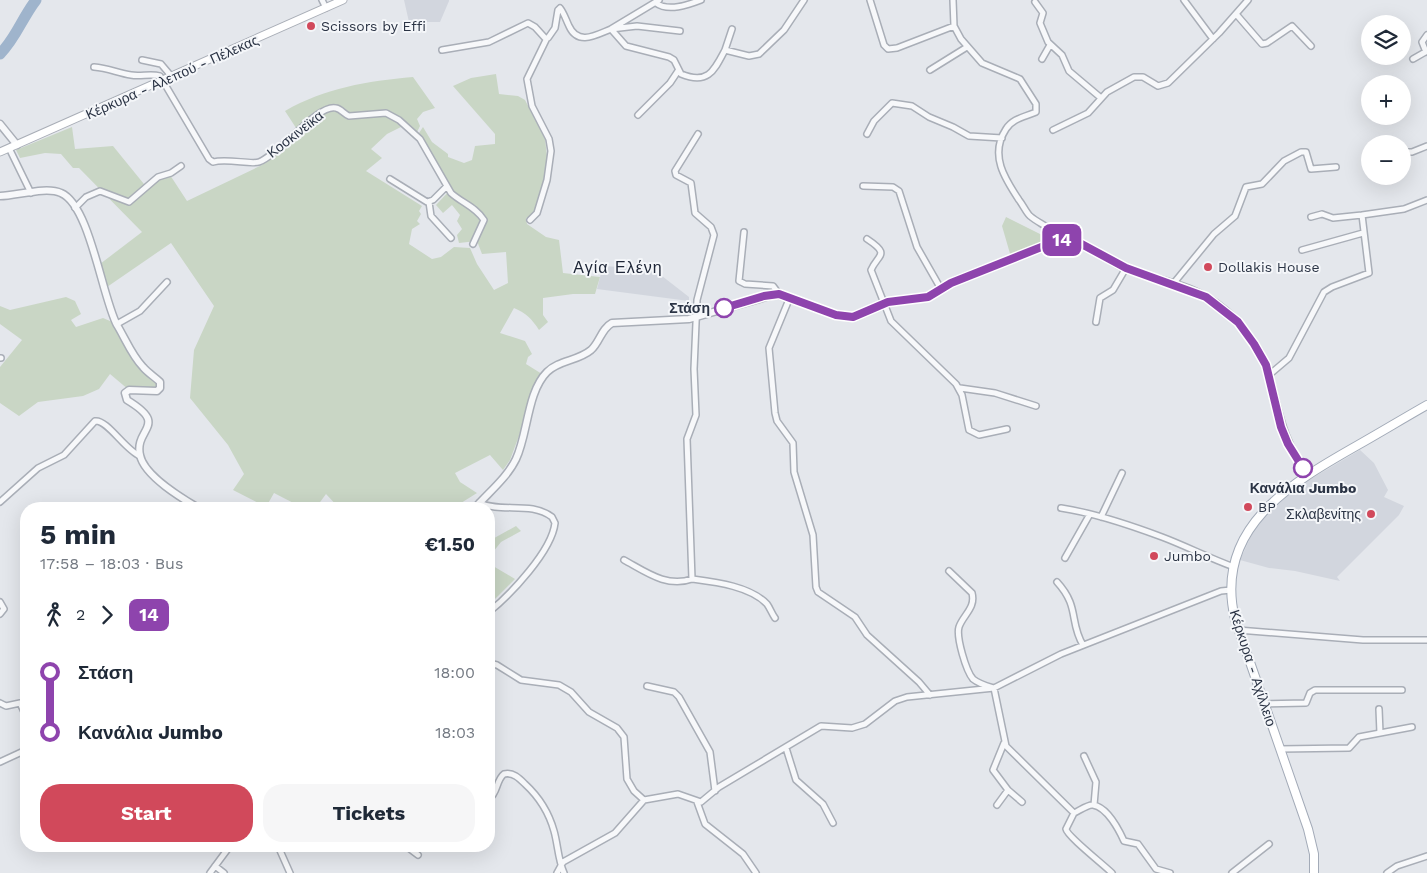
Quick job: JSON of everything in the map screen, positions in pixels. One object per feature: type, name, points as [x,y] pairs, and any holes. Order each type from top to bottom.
[{"type":"main road","name":"Κέρκυρα - Αλεπού - Πέλεκας","points":[[0,152],[342,0]]},
{"type":"main road","name":"Κέρκυρα - Αχίλλειο","points":[[1314,873],[1314,854],[1308,829],[1238,630],[1231,590],[1234,567],[1241,547],[1258,516],[1280,494],[1307,474],[1427,405]]},
{"type":"street","points":[[322,0],[326,8]]},
{"type":"street","points":[[559,0],[560,8],[572,32],[578,37],[586,38],[611,30],[637,26],[680,31]]},
{"type":"street","points":[[611,30],[657,2],[660,6],[679,6],[701,0]]},
{"type":"street","points":[[725,50],[752,56],[759,54],[786,27],[804,0]]},
{"type":"street","points":[[870,0],[885,46],[889,49],[954,26]]},
{"type":"street","points":[[953,0],[954,26],[967,47],[982,63],[1020,79],[1036,104],[1036,112],[1015,119],[1006,129],[1002,138],[999,158],[1004,179],[1028,214],[1053,230],[1060,240]]},
{"type":"street","points":[[1184,0],[1213,39]]},
{"type":"street","points":[[1053,130],[1088,113],[1110,90],[1134,77],[1143,77],[1158,86],[1168,83],[1213,39],[1248,0]]},
{"type":"street","points":[[1035,2],[1043,12],[1040,22],[1050,45],[1063,56],[1069,71],[1102,98]]},
{"type":"street","points":[[530,220],[537,213],[547,180],[550,151],[549,139],[532,106],[528,79],[547,38],[556,28],[558,10],[560,8]]},
{"type":"street","points":[[1236,14],[1262,44],[1267,43],[1292,26],[1311,46]]},
{"type":"street","points":[[442,50],[490,42],[528,23],[547,38]]},
{"type":"street","points":[[611,30],[626,46],[671,58],[678,71],[685,76],[707,76],[715,70],[725,50],[732,29]]},
{"type":"street","points":[[1413,59],[1426,52],[1422,42],[1427,35]]},
{"type":"street","points":[[1042,60],[1050,45]]},
{"type":"street","points":[[930,70],[967,47]]},
{"type":"street","points":[[142,60],[161,64],[172,77]]},
{"type":"street","points":[[94,67],[108,68],[132,76],[154,74],[163,80]]},
{"type":"street","points":[[638,114],[665,88],[678,71]]},
{"type":"street","name":"Κοσκινεϊκα","points":[[163,80],[211,161],[258,162],[276,151],[314,118],[334,108],[349,116],[386,113],[399,120],[420,139],[447,186],[459,200],[479,212],[484,220],[473,244]]},
{"type":"street","points":[[867,134],[872,123],[892,103],[912,106],[929,117],[969,136],[1002,138]]},
{"type":"street","points":[[0,124],[13,146],[31,193]]},
{"type":"street","points":[[692,579],[686,447],[688,433],[696,415],[694,369],[699,288],[714,235],[711,227],[694,213],[691,183],[676,175],[675,171],[698,134]]},
{"type":"street","points":[[1411,152],[1427,146]]},
{"type":"street","points":[[1173,284],[1214,234],[1235,216],[1246,187],[1262,184],[1284,161],[1301,152],[1306,152],[1311,169],[1336,168]]},
{"type":"street","points":[[75,208],[86,197],[100,190],[129,202],[158,177],[172,173],[181,166]]},
{"type":"street","points":[[390,179],[429,202]]},
{"type":"street","points":[[429,202],[447,186]]},
{"type":"street","points":[[863,186],[893,187],[899,191],[917,248],[941,289]]},
{"type":"street","points":[[0,196],[61,193],[75,208],[89,240],[109,308],[143,367],[159,380],[161,385],[157,391],[129,390],[125,393],[127,400],[138,407],[148,419],[148,427],[139,445],[140,456]]},
{"type":"street","points":[[1311,217],[1322,214],[1333,218],[1362,216],[1404,209],[1427,200]]},
{"type":"street","points":[[429,202],[431,216],[451,238]]},
{"type":"street","points":[[1269,375],[1289,358],[1324,292],[1369,273],[1362,216]]},
{"type":"street","points":[[744,232],[739,281],[745,284],[773,286],[779,294]]},
{"type":"street","points":[[1302,250],[1363,233]]},
{"type":"street","points":[[867,239],[877,245],[880,252],[880,258],[871,270],[887,315],[895,326],[960,388],[969,430],[979,434],[1006,430]]},
{"type":"street","points":[[480,502],[506,474],[516,459],[537,387],[549,370],[590,351],[606,328],[615,322],[674,320],[696,317],[764,296],[779,294],[820,310],[850,317],[883,303],[925,298],[972,274],[1060,240],[1076,241],[1126,268],[1206,297],[1238,322],[1254,344],[1269,375],[1281,427],[1292,451],[1307,474]]},
{"type":"street","points":[[1096,322],[1100,298],[1113,290],[1126,268]]},
{"type":"street","points":[[117,324],[140,311],[167,282]]},
{"type":"street","points":[[790,297],[772,340],[769,357],[775,413],[777,421],[793,443],[794,472],[813,535],[816,587],[818,592],[855,617],[867,635],[919,682],[930,695]]},
{"type":"street","points":[[960,388],[995,393],[1036,406]]},
{"type":"street","points":[[0,502],[38,468],[64,455],[95,420],[102,422],[127,448],[140,456],[160,481],[188,502]]},
{"type":"street","points":[[1101,517],[1122,473]]},
{"type":"street","points":[[495,507],[519,507],[537,510],[550,514],[555,521],[550,537],[526,575],[495,606]]},
{"type":"street","points":[[1061,508],[1101,517],[1163,537],[1204,556],[1234,567]]},
{"type":"street","points":[[1065,558],[1090,514]]},
{"type":"street","points":[[624,560],[650,575],[672,582],[692,579],[735,588],[753,595],[767,604],[775,618]]},
{"type":"street","points":[[950,571],[969,587],[973,596],[970,611],[961,623],[958,632],[969,673],[978,682],[994,688]]},
{"type":"street","points":[[1057,582],[1072,601],[1078,637],[1083,645]]},
{"type":"street","points":[[696,802],[703,801],[715,791],[820,726],[852,728],[865,724],[896,701],[994,688],[1022,672],[1083,645],[1221,592],[1231,590]]},
{"type":"street","points":[[0,602],[4,609],[0,614]]},
{"type":"street","points":[[1238,630],[1363,640],[1427,640]]},
{"type":"street","points":[[495,664],[521,680],[536,683],[552,683],[565,688],[589,712],[617,728],[624,737],[627,780],[634,791],[644,800]]},
{"type":"street","points":[[647,686],[674,692],[679,697],[710,752],[715,791]]},
{"type":"street","points":[[994,688],[999,706],[1004,743],[993,770],[1008,790],[1022,802]]},
{"type":"street","points":[[1264,704],[1306,703],[1310,694],[1315,690],[1402,690]]},
{"type":"street","points":[[0,703],[6,706],[20,704]]},
{"type":"street","points":[[1379,709],[1380,733]]},
{"type":"street","points":[[1279,749],[1347,748],[1358,738],[1412,727]]},
{"type":"street","points":[[1004,743],[1074,813]]},
{"type":"street","points":[[786,748],[796,780],[823,804],[833,823]]},
{"type":"street","points":[[0,762],[20,753]]},
{"type":"street","points":[[1084,756],[1096,782],[1094,805]]},
{"type":"street","points":[[495,790],[499,779],[504,774],[513,774],[540,801],[554,829],[564,873]]},
{"type":"street","points":[[997,805],[1008,790]]},
{"type":"street","points":[[557,873],[561,866],[614,833],[644,800],[678,794],[687,796],[696,802],[705,824],[743,854],[756,873]]},
{"type":"street","points":[[1094,805],[1074,813],[1066,829],[1068,834],[1088,849],[1112,873]]},
{"type":"street","points":[[1094,805],[1114,821],[1126,842],[1140,845],[1160,872],[1170,873]]},
{"type":"street","points":[[1232,873],[1269,844]]},
{"type":"street","points":[[210,873],[226,852]]},
{"type":"street","points":[[281,852],[290,873]]},
{"type":"street","points":[[414,852],[418,855]]},
{"type":"street","points":[[1386,873],[1396,866],[1427,856]]},
{"type":"street","points":[[215,866],[224,873]]},
{"type":"shaded area","points":[[404,0],[449,1],[440,22],[409,22]]},
{"type":"shaded area","points":[[603,266],[653,269],[689,297],[689,301],[597,289]]},
{"type":"shaded area","points":[[1360,450],[1374,463],[1388,490],[1384,497],[1404,506],[1399,515],[1337,577],[1340,581],[1295,571],[1269,568],[1240,560],[1252,534],[1271,508],[1292,490]]},
{"type":"green space","points":[[496,74],[499,94],[518,96],[525,100],[545,139],[548,165],[533,216],[526,218],[527,224],[546,237],[559,240],[563,273],[600,277],[595,294],[573,294],[543,298],[543,315],[548,322],[539,330],[528,317],[514,308],[500,333],[525,341],[532,354],[528,357],[526,364],[542,374],[510,460],[503,470],[490,455],[455,473],[460,482],[477,493],[463,502],[333,502],[326,494],[320,502],[291,502],[274,493],[269,502],[256,502],[233,490],[244,474],[228,445],[190,398],[194,350],[214,306],[171,243],[107,287],[100,264],[142,232],[79,168],[73,168],[61,154],[45,153],[20,158],[16,150],[72,127],[75,149],[113,146],[148,189],[159,178],[170,175],[187,201],[262,165],[300,134],[285,111],[331,91],[363,83],[413,77],[435,108],[423,112],[417,119],[420,126],[417,132],[407,124],[387,134],[371,149],[382,158],[366,171],[422,206],[419,211],[421,214],[417,221],[420,224],[412,229],[409,244],[432,259],[441,257],[454,247],[470,248],[477,264],[494,290],[508,283],[506,252],[482,254],[477,241],[459,243],[457,235],[462,229],[457,221],[460,215],[452,205],[443,213],[436,205],[451,189],[419,133],[423,127],[432,142],[448,154],[448,157],[464,163],[472,160],[475,146],[495,144],[495,134],[453,86],[471,78]]},
{"type":"green space","points":[[1006,217],[1052,240],[1011,257],[1002,226]]},
{"type":"green space","points":[[66,297],[75,301],[81,314],[71,320],[76,327],[103,318],[117,324],[134,354],[159,380],[160,388],[129,390],[110,374],[99,389],[83,396],[38,402],[19,416],[0,403],[0,367],[22,340],[0,324],[0,306],[10,310]]},
{"type":"green space","points":[[516,526],[521,531],[501,542],[495,550],[495,538]]},
{"type":"green space","points":[[495,567],[515,579],[495,599]]},
{"type":"waterway","points":[[0,54],[6,48],[36,0]]},
{"type":"bus line","name":"14","points":[[724,308],[764,296],[779,294],[836,315],[853,317],[888,302],[934,295],[951,283],[1054,242],[1062,240],[1076,241],[1126,268],[1183,287],[1206,297],[1238,322],[1266,365],[1281,427],[1288,444],[1303,468]]},
{"type":"place","name":"Scissors by Effi","points":[[311,26]]},
{"type":"place","name":"Dollakis House","points":[[1208,267]]},
{"type":"place","name":"Στάση","points":[[724,308]]},
{"type":"place","name":"Κανάλια Jumbo","points":[[1303,468]]},
{"type":"place","name":"BP","points":[[1248,507]]},
{"type":"place","name":"Σκλαβενίτης","points":[[1371,514]]},
{"type":"place","name":"Jumbo","points":[[1154,556]]},
{"type":"district","name":"Αγία Ελένη","points":[[618,267]]}]
